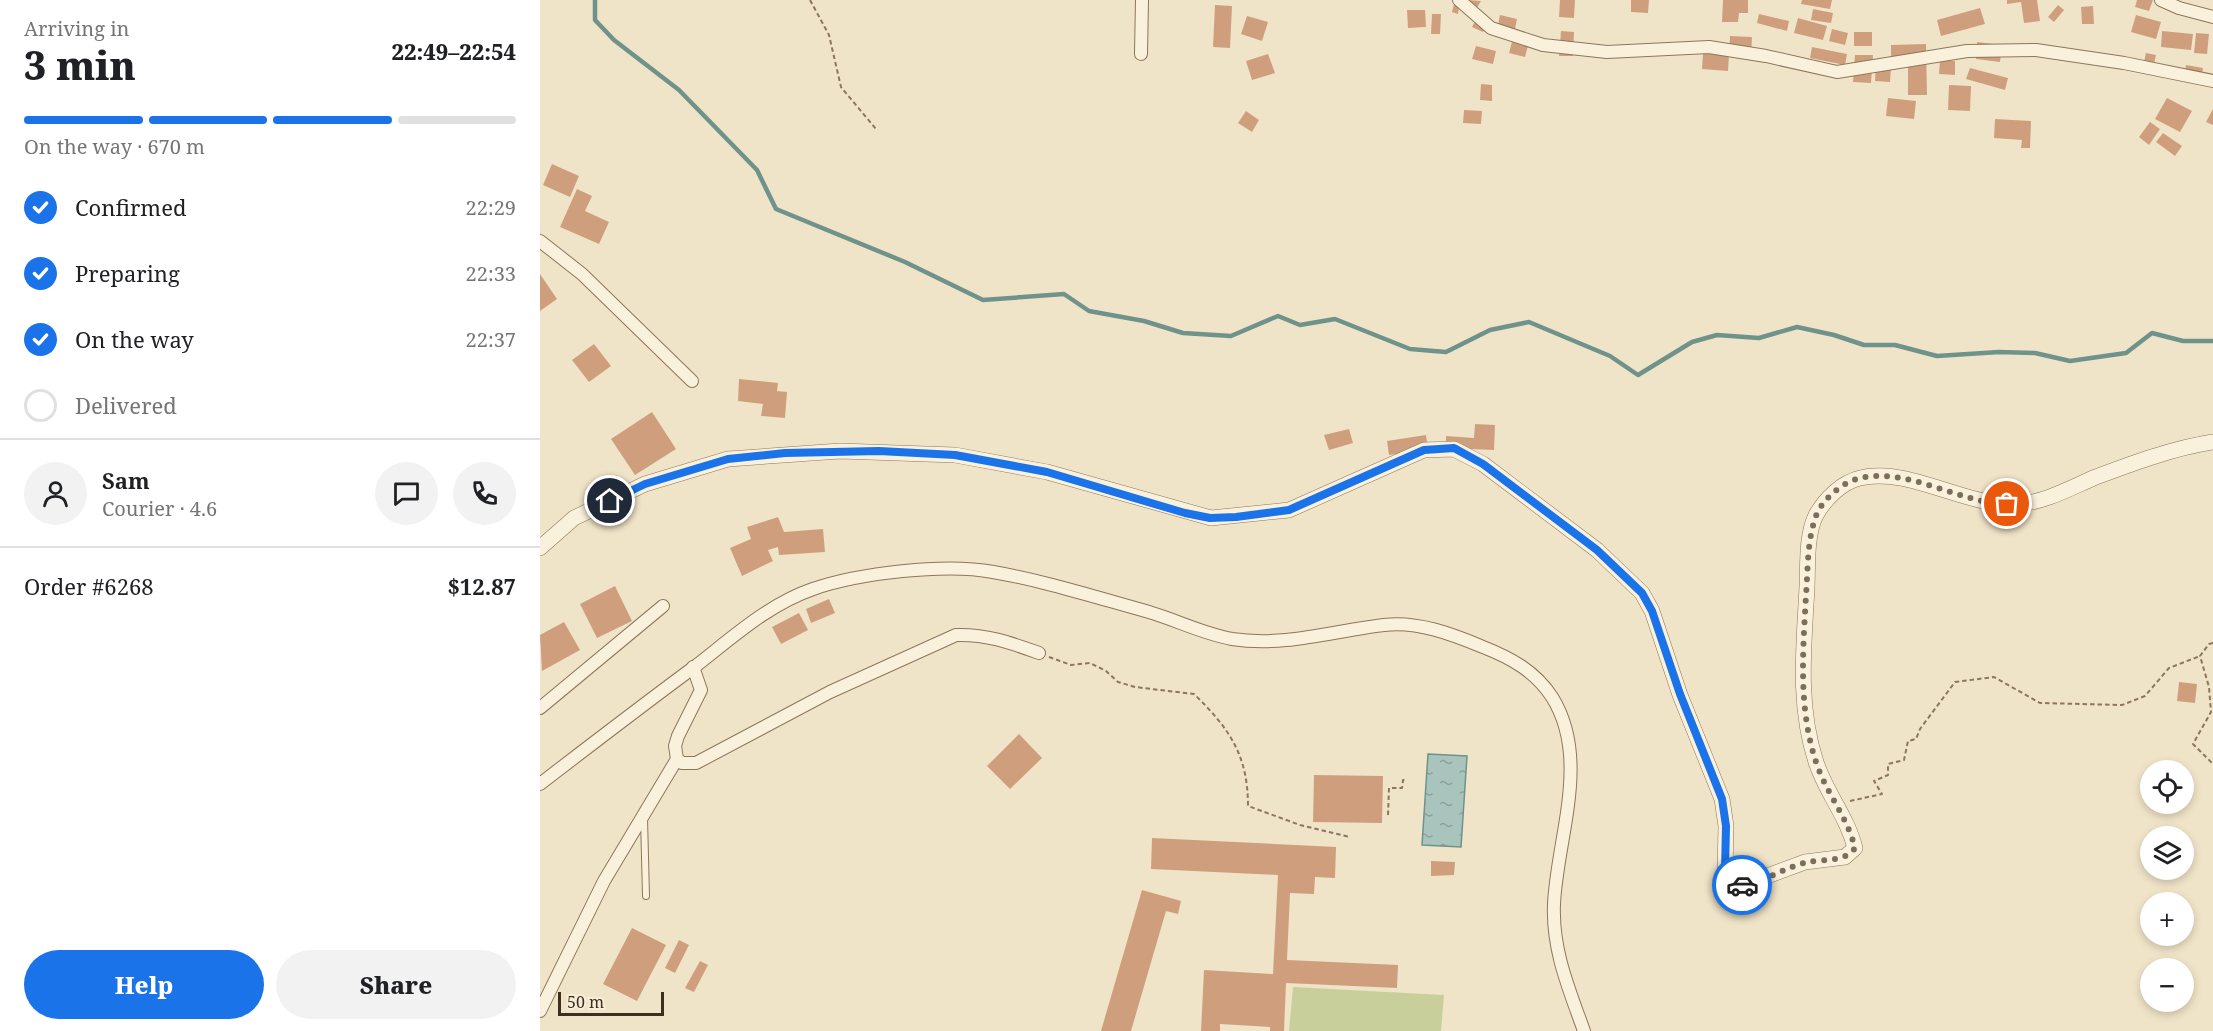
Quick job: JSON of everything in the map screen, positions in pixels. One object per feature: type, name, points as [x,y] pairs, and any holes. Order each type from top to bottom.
[{"type":"street","points":[[1141,54],[1142,0]]},
{"type":"street","points":[[1459,0],[1491,28],[1543,45],[1607,52],[1709,47],[1766,56],[1837,72],[1967,51],[2036,50],[2124,63],[2213,81]]},
{"type":"street","points":[[2161,0],[2179,8],[2213,17]]},
{"type":"street","points":[[540,241],[590,281],[692,381]]},
{"type":"street","points":[[540,548],[574,518],[635,489],[728,459],[840,451],[955,455],[1047,472],[1210,518],[1289,510],[1424,450],[1454,448],[1483,464],[1597,550],[1642,593],[1652,611],[1680,694],[1722,799],[1726,826],[1725,871],[1732,882],[1743,885],[1806,862],[1851,854],[1855,848],[1846,819],[1835,805],[1816,763],[1808,732],[1801,678],[1809,546],[1815,517],[1827,500],[1841,487],[1858,478],[1878,475],[1907,480],[1993,504],[2020,504],[2042,500],[2143,461],[2213,442]]},
{"type":"street","points":[[540,784],[758,618],[810,590],[871,577],[951,569],[991,572],[1149,613],[1231,639],[1287,641],[1387,624],[1420,626],[1458,637],[1508,657],[1538,679],[1554,700],[1563,724],[1572,769],[1554,906],[1556,942],[1563,973],[1584,1031]]},
{"type":"street","points":[[540,708],[663,606]]},
{"type":"street","points":[[677,759],[682,763],[696,763],[830,692],[956,635],[976,634],[1000,638],[1039,653]]},
{"type":"street","points":[[540,1011],[604,881],[677,759],[675,746],[678,736],[701,690],[693,667]]},
{"type":"lane","points":[[644,812],[646,897]]},
{"type":"path","points":[[810,0],[829,35],[841,87],[876,129]]},
{"type":"path","points":[[1835,805],[1882,794],[1874,781],[1888,775],[1888,764],[1904,760],[1908,741],[1916,739],[1920,729],[1955,682],[1994,677],[2040,702],[2122,705],[2145,696],[2169,668],[2200,656],[2213,642]]},
{"type":"path","points":[[1039,653],[1071,665],[1090,663],[1106,671],[1118,682],[1135,687],[1194,694],[1229,732],[1243,767],[1248,788],[1248,806],[1300,825],[1350,837]]},
{"type":"path","points":[[2200,656],[2209,687],[2211,712],[2193,744],[2213,764]]},
{"type":"path","points":[[1388,815],[1389,788],[1402,789],[1403,780],[1406,780]]},
{"type":"green space","points":[[1293,987],[1444,995],[1441,1031],[1289,1031]]},
{"type":"water","points":[[1428,754],[1467,756],[1461,847],[1422,845]]},
{"type":"building","points":[[1455,0],[1460,0],[1458,14],[1452,12]]},
{"type":"building","points":[[1468,0],[1481,1],[1473,14],[1463,9]]},
{"type":"building","points":[[1560,0],[1575,0],[1574,18],[1559,17]]},
{"type":"building","points":[[1631,0],[1649,0],[1648,13],[1631,12]]},
{"type":"building","points":[[1723,0],[1748,0],[1748,13],[1739,13],[1738,22],[1722,22]]},
{"type":"building","points":[[1802,0],[1832,0],[1830,9],[1801,4]]},
{"type":"building","points":[[2007,0],[2037,0],[2040,21],[2024,23],[2021,2],[2007,4]]},
{"type":"building","points":[[2137,0],[2153,0],[2149,11],[2135,7]]},
{"type":"building","points":[[1215,5],[1232,6],[1230,48],[1213,47]]},
{"type":"building","points":[[2058,5],[2064,10],[2054,22],[2048,17]]},
{"type":"building","points":[[2093,6],[2094,24],[2082,24],[2081,7]]},
{"type":"building","points":[[1980,8],[1985,24],[1941,36],[1937,20]]},
{"type":"building","points":[[1813,9],[1833,13],[1831,23],[1811,20]]},
{"type":"building","points":[[1407,10],[1425,10],[1426,27],[1408,28]]},
{"type":"building","points":[[1432,14],[1441,14],[1440,34],[1431,34]]},
{"type":"building","points":[[1759,14],[1789,21],[1787,31],[1757,23]]},
{"type":"building","points":[[1500,15],[1517,19],[1513,38],[1496,35]]},
{"type":"building","points":[[2136,15],[2161,22],[2156,39],[2131,32]]},
{"type":"building","points":[[1247,16],[1268,22],[1262,41],[1241,34]]},
{"type":"building","points":[[1478,16],[1489,21],[1483,32],[1472,27]]},
{"type":"building","points":[[1798,18],[1827,26],[1823,40],[1794,33]]},
{"type":"building","points":[[1832,29],[1848,33],[1845,45],[1829,41]]},
{"type":"building","points":[[1561,31],[1574,32],[1573,56],[1559,56]]},
{"type":"building","points":[[2162,31],[2193,34],[2191,50],[2161,47]]},
{"type":"building","points":[[1854,32],[1872,32],[1872,46],[1854,46]]},
{"type":"building","points":[[2196,33],[2209,34],[2207,54],[2194,53]]},
{"type":"building","points":[[1730,36],[1752,37],[1751,56],[1729,55]]},
{"type":"building","points":[[1513,38],[1529,42],[1525,57],[1509,53]]},
{"type":"building","points":[[1977,42],[2002,45],[2000,62],[1976,59]]},
{"type":"building","points":[[1926,44],[1927,95],[1908,95],[1908,67],[1891,68],[1891,45]]},
{"type":"building","points":[[1476,46],[1496,51],[1493,64],[1472,59]]},
{"type":"building","points":[[1812,47],[1847,54],[1845,65],[1810,58]]},
{"type":"building","points":[[1703,53],[1729,55],[1728,71],[1702,69]]},
{"type":"building","points":[[2146,53],[2156,55],[2152,73],[2142,71]]},
{"type":"building","points":[[1268,54],[1275,73],[1252,80],[1246,61]]},
{"type":"building","points":[[1855,55],[1873,55],[1871,83],[1853,82]]},
{"type":"building","points":[[1940,60],[1955,61],[1955,75],[1939,74]]},
{"type":"building","points":[[2186,65],[2203,68],[2201,81],[2184,78]]},
{"type":"building","points":[[1876,66],[1891,68],[1890,82],[1875,81]]},
{"type":"building","points":[[1970,68],[2008,78],[2005,90],[1966,79]]},
{"type":"building","points":[[1481,84],[1492,85],[1492,101],[1480,100]]},
{"type":"building","points":[[1949,85],[1971,86],[1970,111],[1948,110]]},
{"type":"building","points":[[1888,98],[1916,101],[1914,119],[1886,116]]},
{"type":"building","points":[[2167,98],[2192,111],[2180,132],[2155,119]]},
{"type":"building","points":[[2213,109],[2213,125],[2206,122]]},
{"type":"building","points":[[1464,110],[1482,111],[1481,124],[1463,123]]},
{"type":"building","points":[[1246,111],[1259,120],[1252,132],[1238,123]]},
{"type":"building","points":[[1995,119],[2031,121],[2030,148],[2021,148],[2022,140],[1994,138]]},
{"type":"building","points":[[2150,122],[2160,129],[2149,145],[2139,137]]},
{"type":"building","points":[[2163,133],[2182,146],[2175,156],[2156,142]]},
{"type":"building","points":[[552,164],[579,176],[570,197],[543,185]]},
{"type":"building","points":[[577,189],[592,196],[585,211],[609,222],[599,244],[560,227]]},
{"type":"building","points":[[540,274],[557,299],[540,311]]},
{"type":"building","points":[[594,344],[611,366],[589,382],[572,360]]},
{"type":"building","points":[[739,379],[778,383],[777,391],[787,392],[785,418],[761,416],[763,404],[738,401]]},
{"type":"building","points":[[652,412],[676,449],[635,475],[611,439]]},
{"type":"building","points":[[1475,424],[1495,425],[1494,450],[1446,448],[1446,436],[1474,438]]},
{"type":"building","points":[[1349,429],[1353,443],[1329,450],[1324,435]]},
{"type":"building","points":[[1426,435],[1428,449],[1389,455],[1387,441]]},
{"type":"building","points":[[778,517],[784,532],[823,529],[825,552],[779,555],[778,547],[768,550],[773,561],[742,576],[730,548],[751,539],[747,527]]},
{"type":"building","points":[[615,586],[632,621],[597,638],[580,604]]},
{"type":"building","points":[[829,599],[835,613],[811,623],[806,609]]},
{"type":"building","points":[[799,613],[808,630],[781,644],[772,627]]},
{"type":"building","points":[[564,622],[580,650],[542,671],[540,635]]},
{"type":"building","points":[[2179,682],[2197,684],[2195,703],[2177,701]]},
{"type":"building","points":[[1019,734],[1042,758],[1010,789],[987,766]]},
{"type":"building","points":[[1314,775],[1383,776],[1382,823],[1313,822]]},
{"type":"building","points":[[1152,838],[1336,847],[1335,878],[1315,877],[1314,894],[1290,893],[1287,960],[1398,965],[1397,988],[1286,983],[1284,1031],[1270,1031],[1270,1027],[1220,1024],[1220,1031],[1201,1031],[1204,970],[1273,974],[1278,875],[1151,869]]},
{"type":"building","points":[[1431,861],[1455,862],[1454,875],[1431,876]]},
{"type":"building","points":[[1142,890],[1181,901],[1178,914],[1166,911],[1131,1031],[1101,1031]]},
{"type":"building","points":[[632,928],[666,945],[637,1001],[603,984]]},
{"type":"building","points":[[679,940],[689,945],[675,973],[665,968]]},
{"type":"building","points":[[700,961],[708,965],[694,992],[685,988]]},
{"type":"waterway","points":[[595,0],[595,20],[614,40],[679,90],[757,170],[776,209],[905,262],[983,300],[1064,294],[1089,311],[1144,321],[1183,333],[1231,336],[1278,316],[1300,325],[1335,319],[1410,349],[1446,352],[1490,330],[1529,322],[1610,356],[1638,375],[1692,342],[1717,335],[1759,338],[1797,327],[1834,335],[1864,345],[1895,345],[1937,356],[1999,352],[2035,353],[2070,361],[2126,353],[2152,333],[2183,341],[2213,341]]},
{"type":"way so far","points":[[1742,885],[1760,881],[1806,862],[1845,857],[1855,848],[1846,819],[1835,805],[1816,763],[1808,732],[1801,678],[1809,546],[1815,517],[1827,500],[1841,487],[1858,478],[1878,475],[1907,480],[1970,499],[1993,504],[2007,504]]},
{"type":"route","points":[[610,501],[645,484],[728,459],[785,453],[879,451],[955,455],[1047,472],[1185,513],[1210,518],[1236,517],[1289,510],[1424,450],[1454,448],[1468,453],[1597,550],[1642,593],[1652,611],[1663,649],[1722,799],[1726,826],[1725,871],[1732,882],[1742,885]]}]
